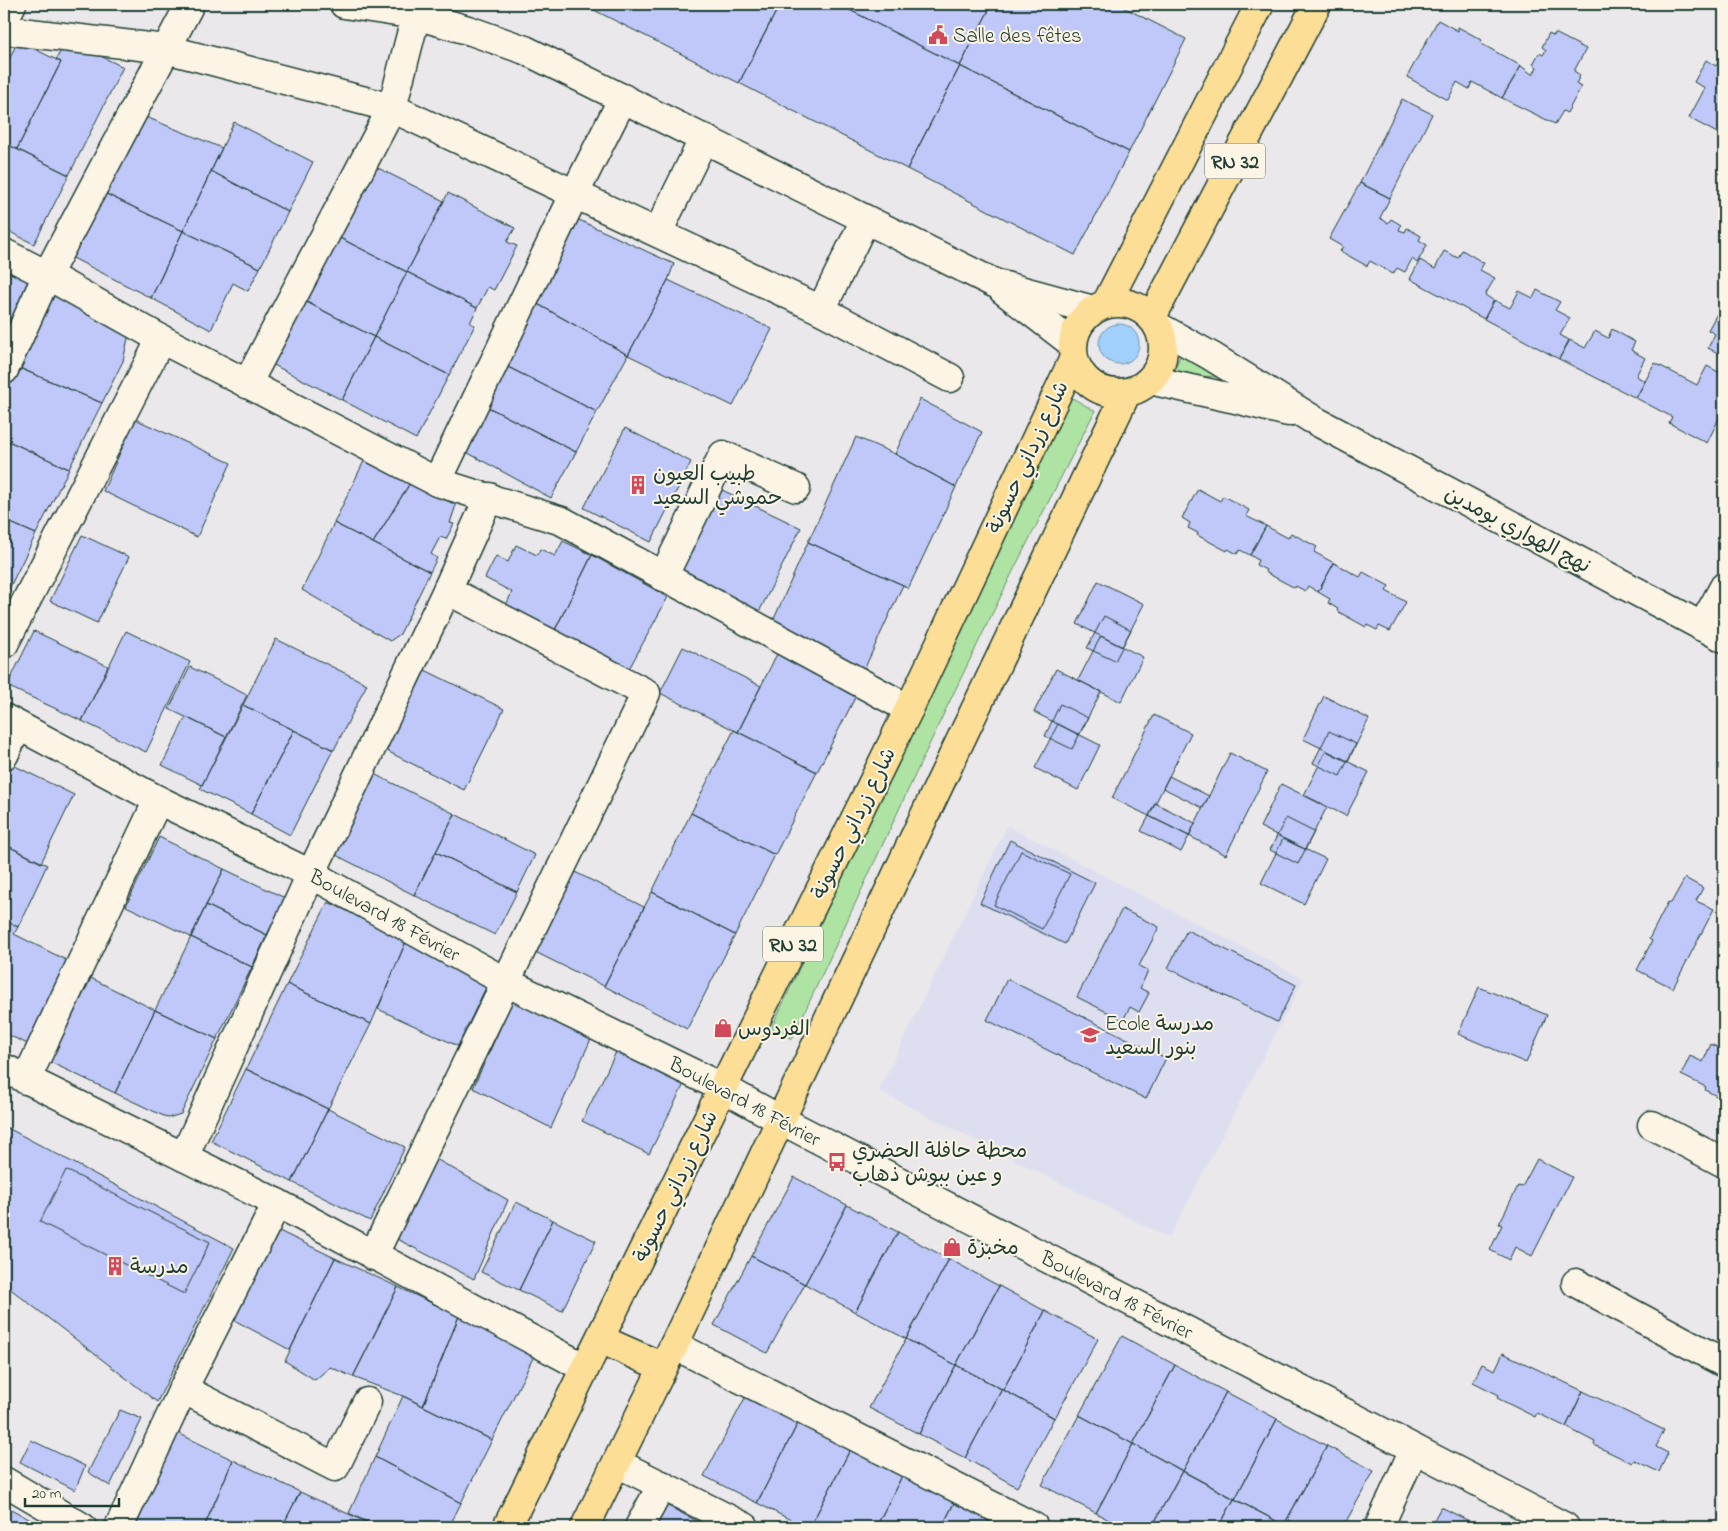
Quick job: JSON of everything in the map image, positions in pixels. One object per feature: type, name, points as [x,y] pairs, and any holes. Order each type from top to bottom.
[{"type":"main road","name":"RN 32","points":[[1100,307],[1260,4]]},
{"type":"main road","name":"RN 32","points":[[1156,322],[1317,4]]},
{"type":"main road","points":[[1118,302],[1131,304],[1143,309],[1156,322],[1164,341],[1163,356],[1159,369],[1138,386],[1115,393],[1094,386],[1082,374],[1074,351],[1076,331],[1083,319],[1100,307],[1118,302]]},
{"type":"main road","name":"شارع زرداني حسونة","points":[[507,1527],[909,709],[1074,351]]},
{"type":"main road","name":"RN 32","points":[[585,1527],[669,1356],[940,781],[1138,386]]},
{"type":"main road","points":[[600,1339],[669,1356]]},
{"type":"street","points":[[4,20],[12,4]]},
{"type":"street","points":[[4,370],[47,275],[190,4]]},
{"type":"street","points":[[344,4],[416,15],[471,31],[525,50],[865,220],[994,282],[1100,307]]},
{"type":"street","points":[[247,384],[392,108],[416,15]]},
{"type":"street","points":[[4,30],[166,49],[392,108],[821,310],[950,378]]},
{"type":"street","points":[[437,482],[623,98]]},
{"type":"street","points":[[658,232],[704,138]]},
{"type":"street","points":[[821,310],[865,220]]},
{"type":"street","points":[[4,253],[160,339],[437,482],[562,521],[909,709]]},
{"type":"street","points":[[994,282],[1074,351]]},
{"type":"street","points":[[1156,322],[1312,418]]},
{"type":"street","points":[[4,644],[160,339]]},
{"type":"street","points":[[1138,386],[1231,398],[1312,418]]},
{"type":"street","name":"نهج الهواري بومدين","points":[[1312,418],[1713,633]]},
{"type":"street","points":[[663,577],[724,455],[796,488]]},
{"type":"street","points":[[184,1157],[311,874],[489,498]]},
{"type":"street","points":[[1713,633],[1724,587]]},
{"type":"street","points":[[373,1256],[646,693],[447,590]]},
{"type":"street","points":[[4,754],[11,722]]},
{"type":"street","name":"Boulevard 18 Février","points":[[11,722],[158,800],[311,874],[506,982],[723,1088],[781,1120],[1565,1527]]},
{"type":"street","points":[[158,800],[15,1074],[277,1203],[585,1368]]},
{"type":"street","points":[[1652,1125],[1724,1163]]},
{"type":"street","points":[[119,1527],[183,1389],[277,1203]]},
{"type":"street","points":[[1576,1284],[1724,1363]]},
{"type":"street","points":[[669,1356],[1025,1525]]},
{"type":"street","points":[[183,1389],[335,1466],[367,1402]]},
{"type":"street","points":[[1379,1527],[1414,1449]]},
{"type":"street","points":[[617,1463],[745,1527]]},
{"type":"street","points":[[4,1481],[82,1527]]},
{"type":"street","points":[[640,1527],[662,1485]]},
{"type":"shaded area","name":"Ecole مدرسة بنور السعيد","points":[[1007,826],[1304,979],[1169,1238],[879,1091]]},
{"type":"green space","points":[[1182,350],[1219,377],[1173,375]]},
{"type":"green space","points":[[1067,395],[1095,411],[1015,567],[944,713],[792,1039],[771,1029]]},
{"type":"water","points":[[1123,324],[1130,327],[1136,333],[1139,344],[1138,352],[1130,361],[1123,364],[1115,364],[1108,361],[1100,352],[1099,340],[1102,333],[1111,325]]},
{"type":"building","points":[[582,4],[780,4],[739,83]]},
{"type":"building","points":[[780,4],[838,4],[960,66],[907,169],[739,83]]},
{"type":"building","name":"Salle des fêtes","points":[[838,4],[992,4],[960,66]]},
{"type":"building","points":[[992,4],[1117,4],[1186,39],[1129,152],[960,66]]},
{"type":"building","points":[[1438,20],[1458,31],[1458,27],[1482,40],[1480,43],[1521,66],[1502,98],[1472,82],[1469,89],[1457,82],[1448,100],[1407,77]]},
{"type":"building","points":[[1549,33],[1554,36],[1555,33],[1586,49],[1574,71],[1580,75],[1576,84],[1581,87],[1567,113],[1563,111],[1555,124],[1502,98],[1521,66],[1533,75],[1537,67],[1533,64],[1539,53],[1543,55],[1546,50],[1542,47]]},
{"type":"building","points":[[66,39],[123,67],[69,175],[17,149],[61,62],[56,60]]},
{"type":"building","points":[[18,41],[61,62],[17,149],[4,143],[4,69]]},
{"type":"building","points":[[1720,59],[1724,61],[1724,124],[1719,134],[1689,118],[1705,88],[1694,82],[1706,60],[1716,66]]},
{"type":"building","points":[[960,66],[1129,152],[1075,255],[907,169]]},
{"type":"building","points":[[1402,99],[1432,114],[1390,198],[1360,183]]},
{"type":"building","points":[[136,113],[222,148],[183,231],[100,191]]},
{"type":"building","points":[[234,122],[313,162],[288,212],[211,171]]},
{"type":"building","points":[[4,143],[69,175],[34,244],[4,229]]},
{"type":"building","points":[[368,163],[444,201],[407,272],[332,234]]},
{"type":"building","points":[[211,171],[288,212],[260,268],[183,231]]},
{"type":"building","points":[[1360,183],[1390,198],[1380,218],[1388,223],[1391,219],[1401,225],[1399,230],[1405,232],[1407,228],[1421,236],[1419,240],[1427,245],[1417,263],[1412,259],[1405,272],[1397,268],[1393,274],[1370,261],[1367,266],[1340,251],[1343,247],[1329,239]]},
{"type":"building","points":[[100,191],[183,231],[151,298],[69,256]]},
{"type":"building","points":[[448,193],[515,228],[507,242],[517,246],[494,290],[488,287],[477,308],[407,272]]},
{"type":"building","points":[[566,214],[674,264],[668,280],[628,355],[527,298]]},
{"type":"building","points":[[183,231],[260,268],[248,291],[233,283],[211,330],[151,298]]},
{"type":"building","points":[[332,234],[407,272],[374,337],[299,298]]},
{"type":"building","points":[[1462,250],[1484,263],[1480,270],[1495,278],[1485,295],[1494,301],[1484,319],[1410,279],[1420,260],[1435,269],[1444,251],[1458,258]]},
{"type":"building","points":[[4,268],[33,281],[4,338]]},
{"type":"building","points":[[407,272],[477,308],[470,323],[475,325],[449,375],[374,337]]},
{"type":"building","points":[[668,280],[772,329],[733,406],[628,355]]},
{"type":"building","points":[[1537,290],[1560,302],[1555,310],[1570,318],[1560,335],[1569,340],[1559,359],[1484,319],[1494,300],[1510,308],[1519,291],[1533,298]]},
{"type":"building","points":[[55,291],[131,325],[123,361],[102,403],[17,367]]},
{"type":"building","points":[[299,298],[374,337],[342,400],[266,361]]},
{"type":"building","points":[[527,298],[628,355],[597,412],[498,362]]},
{"type":"building","points":[[1720,308],[1724,310],[1724,356],[1708,348],[1715,334],[1708,330]]},
{"type":"building","points":[[1612,329],[1635,342],[1631,350],[1645,358],[1636,376],[1645,381],[1636,398],[1559,359],[1570,340],[1585,348],[1595,331],[1608,338]]},
{"type":"building","points":[[374,337],[449,375],[416,439],[342,400]]},
{"type":"building","points":[[1724,361],[1724,375],[1719,372]]},
{"type":"building","points":[[498,362],[597,412],[576,452],[478,402]]},
{"type":"building","points":[[1655,363],[1697,385],[1707,366],[1724,375],[1724,408],[1707,443],[1669,423],[1672,417],[1636,398]]},
{"type":"building","points":[[17,367],[102,403],[69,469],[4,439],[4,393]]},
{"type":"building","points":[[920,399],[982,432],[956,487],[895,454]]},
{"type":"building","points":[[478,402],[576,452],[551,498],[457,447]]},
{"type":"building","points":[[135,419],[231,463],[197,537],[103,491]]},
{"type":"building","name":"طبيب العيون حموشي السعيد","points":[[625,428],[691,462],[651,542],[584,508]]},
{"type":"building","points":[[856,437],[895,454],[956,487],[908,589],[808,542]]},
{"type":"building","points":[[4,439],[69,469],[36,534],[4,520]]},
{"type":"building","points":[[364,461],[410,483],[373,543],[334,523]]},
{"type":"building","points":[[410,483],[456,505],[450,523],[454,524],[446,539],[440,537],[431,554],[437,558],[430,572],[373,543]]},
{"type":"building","points":[[718,488],[801,528],[757,616],[675,576]]},
{"type":"building","points":[[1198,489],[1220,501],[1223,496],[1249,510],[1246,516],[1266,526],[1250,555],[1240,550],[1237,554],[1228,549],[1227,551],[1188,528],[1190,523],[1182,518]]},
{"type":"building","points":[[4,520],[36,534],[4,599]]},
{"type":"building","points":[[334,523],[430,572],[400,634],[390,641],[302,590]]},
{"type":"building","points":[[1266,526],[1288,538],[1291,533],[1317,547],[1314,552],[1334,563],[1318,592],[1308,586],[1305,591],[1296,586],[1295,588],[1256,565],[1258,560],[1250,555]]},
{"type":"building","points":[[82,535],[129,557],[97,623],[50,601]]},
{"type":"building","points":[[563,541],[592,555],[551,638],[502,614],[512,592],[485,578],[496,556],[508,562],[516,545],[537,555],[540,549],[555,556]]},
{"type":"building","points":[[808,542],[903,585],[862,674],[770,628]]},
{"type":"building","points":[[592,555],[668,597],[624,678],[551,638]]},
{"type":"building","points":[[1334,563],[1360,577],[1363,572],[1389,586],[1386,591],[1406,602],[1390,631],[1379,626],[1377,630],[1367,625],[1366,627],[1337,611],[1338,609],[1328,603],[1330,599],[1318,592]]},
{"type":"building","points":[[1098,581],[1144,604],[1122,647],[1077,624]]},
{"type":"building","points":[[1104,616],[1131,630],[1115,661],[1087,648]]},
{"type":"building","points":[[34,631],[108,666],[82,721],[7,686]]},
{"type":"building","points":[[126,631],[190,662],[146,752],[82,721]]},
{"type":"building","points":[[1101,636],[1143,657],[1121,702],[1078,680]]},
{"type":"building","points":[[276,639],[367,684],[334,750],[243,705]]},
{"type":"building","points":[[683,647],[761,686],[738,732],[660,693]]},
{"type":"building","points":[[779,650],[859,690],[817,772],[738,732]]},
{"type":"building","points":[[190,667],[247,695],[226,737],[169,709]]},
{"type":"building","points":[[1056,669],[1101,692],[1079,735],[1034,712]]},
{"type":"building","points":[[425,670],[504,709],[464,790],[385,750]]},
{"type":"building","points":[[1324,696],[1369,719],[1348,761],[1303,739]]},
{"type":"building","points":[[1060,704],[1088,718],[1072,749],[1045,736]]},
{"type":"building","points":[[243,705],[294,730],[251,814],[200,789]]},
{"type":"building","points":[[1154,715],[1191,733],[1149,816],[1112,798]]},
{"type":"building","points":[[186,717],[226,737],[202,785],[162,765]]},
{"type":"building","points":[[1058,724],[1100,745],[1078,790],[1035,768]]},
{"type":"building","points":[[294,730],[333,750],[290,835],[251,814]]},
{"type":"building","points":[[734,730],[817,772],[775,855],[691,813]]},
{"type":"building","points":[[1329,731],[1356,744],[1340,776],[1313,763]]},
{"type":"building","points":[[1326,751],[1369,772],[1346,816],[1304,795]]},
{"type":"building","points":[[1230,753],[1267,772],[1226,855],[1189,836]]},
{"type":"building","points":[[13,765],[74,795],[41,863],[4,844],[4,783]]},
{"type":"building","points":[[374,774],[455,814],[414,895],[334,854]]},
{"type":"building","points":[[1169,776],[1209,796],[1203,808],[1163,788]]},
{"type":"building","points":[[1281,784],[1327,807],[1305,849],[1260,827]]},
{"type":"building","points":[[1155,803],[1195,823],[1189,836],[1149,816]]},
{"type":"building","points":[[691,813],[775,855],[735,935],[652,892]]},
{"type":"building","points":[[455,814],[535,855],[517,892],[436,852]]},
{"type":"building","points":[[1149,816],[1189,836],[1181,852],[1141,831]]},
{"type":"building","points":[[1286,818],[1314,832],[1298,864],[1270,850]]},
{"type":"building","points":[[159,837],[224,869],[191,937],[126,906]]},
{"type":"building","points":[[1283,839],[1326,859],[1304,904],[1261,883]]},
{"type":"building","points":[[1010,840],[1095,883],[1065,944],[980,903]]},
{"type":"building","points":[[4,844],[47,865],[18,927],[4,920]]},
{"type":"building","points":[[1021,851],[1070,874],[1042,929],[994,905]]},
{"type":"building","points":[[436,852],[517,892],[495,935],[414,895]]},
{"type":"building","points":[[224,869],[285,898],[267,935],[206,905]]},
{"type":"building","points":[[571,870],[644,907],[604,986],[531,950]]},
{"type":"building","points":[[1685,878],[1703,888],[1696,901],[1714,909],[1673,988],[1637,970],[1652,941],[1649,939],[1668,902],[1671,903]]},
{"type":"building","points":[[652,892],[735,935],[687,1029],[604,986]]},
{"type":"building","points":[[328,902],[407,939],[371,1024],[287,984]]},
{"type":"building","points":[[206,905],[267,935],[252,967],[191,937]]},
{"type":"building","points":[[1122,909],[1159,927],[1139,966],[1148,971],[1140,988],[1149,993],[1139,1012],[1130,1007],[1123,1020],[1077,997]]},
{"type":"building","points":[[4,920],[10,923],[4,937]]},
{"type":"building","points":[[10,923],[18,927],[14,934],[72,963],[32,1046],[4,1033],[4,937]]},
{"type":"building","points":[[1187,930],[1296,985],[1277,1022],[1168,968]]},
{"type":"building","points":[[191,937],[252,967],[217,1039],[155,1010]]},
{"type":"building","points":[[407,939],[488,983],[458,1046],[378,1009]]},
{"type":"building","points":[[91,978],[155,1010],[115,1093],[50,1062]]},
{"type":"building","points":[[1007,979],[1166,1058],[1146,1099],[987,1020]]},
{"type":"building","points":[[287,984],[371,1024],[328,1109],[246,1069]]},
{"type":"building","points":[[1479,987],[1547,1015],[1526,1063],[1458,1034]]},
{"type":"building","points":[[516,993],[595,1030],[551,1128],[473,1088]]},
{"type":"building","points":[[155,1010],[217,1039],[181,1114],[168,1118],[115,1093]]},
{"type":"building","points":[[1711,1044],[1724,1051],[1724,1100],[1705,1090],[1706,1087],[1681,1075],[1690,1056],[1703,1062]]},
{"type":"building","points":[[617,1050],[684,1084],[649,1154],[582,1121]]},
{"type":"building","points":[[246,1069],[328,1109],[292,1182],[211,1141]]},
{"type":"building","points":[[328,1109],[405,1147],[370,1221],[292,1182]]},
{"type":"building","name":"مدرسة","points":[[4,1126],[234,1248],[157,1402],[4,1284]]},
{"type":"building","points":[[436,1159],[508,1200],[474,1279],[397,1239]]},
{"type":"building","points":[[1537,1159],[1572,1177],[1532,1256],[1515,1247],[1509,1260],[1490,1250],[1502,1225],[1499,1224],[1518,1186],[1522,1187]]},
{"type":"building","points":[[66,1170],[210,1242],[184,1294],[40,1222]]},
{"type":"building","points":[[794,1177],[847,1205],[805,1284],[751,1256]]},
{"type":"building","points":[[516,1202],[553,1220],[519,1290],[481,1272]]},
{"type":"building","points":[[847,1205],[898,1232],[855,1312],[805,1284]]},
{"type":"building","points":[[553,1220],[596,1241],[562,1311],[519,1290]]},
{"type":"building","points":[[277,1230],[335,1258],[290,1350],[234,1320]]},
{"type":"building","points":[[898,1232],[949,1259],[906,1339],[855,1312]]},
{"type":"building","points":[[1724,1247],[1724,1264],[1717,1260]]},
{"type":"building","points":[[751,1256],[805,1284],[767,1353],[714,1325]]},
{"type":"building","points":[[335,1258],[398,1287],[353,1377],[330,1367],[315,1380],[285,1361]]},
{"type":"building","points":[[949,1259],[999,1286],[956,1365],[906,1339]]},
{"type":"building","points":[[999,1286],[1045,1311],[1003,1390],[956,1365]]},
{"type":"building","points":[[398,1287],[459,1316],[423,1406],[403,1396],[353,1377]]},
{"type":"building","points":[[1045,1311],[1098,1339],[1055,1418],[1003,1390]]},
{"type":"building","points":[[459,1316],[536,1352],[492,1440],[423,1406]]},
{"type":"building","points":[[1122,1336],[1175,1365],[1133,1444],[1079,1415]]},
{"type":"building","points":[[906,1339],[956,1365],[919,1434],[869,1408]]},
{"type":"building","points":[[1503,1353],[1583,1391],[1566,1427],[1537,1413],[1535,1417],[1497,1398],[1499,1395],[1473,1382],[1482,1364],[1495,1370]]},
{"type":"building","points":[[956,1365],[1002,1389],[965,1458],[919,1434]]},
{"type":"building","points":[[1175,1365],[1226,1392],[1183,1471],[1133,1444]]},
{"type":"building","points":[[1002,1389],[1054,1418],[1017,1487],[965,1458]]},
{"type":"building","points":[[1583,1391],[1664,1430],[1656,1447],[1668,1453],[1659,1472],[1634,1460],[1632,1463],[1594,1445],[1595,1442],[1566,1427]]},
{"type":"building","points":[[1226,1392],[1277,1419],[1235,1499],[1183,1471]]},
{"type":"building","points":[[403,1396],[492,1440],[461,1503],[375,1457]]},
{"type":"building","points":[[746,1396],[798,1423],[757,1503],[704,1476]]},
{"type":"building","points":[[120,1410],[142,1419],[110,1486],[88,1472]]},
{"type":"building","points":[[1079,1415],[1133,1444],[1096,1513],[1042,1485]]},
{"type":"building","points":[[1277,1419],[1327,1446],[1284,1525],[1235,1499]]},
{"type":"building","points":[[798,1423],[850,1450],[810,1527],[805,1527],[757,1503]]},
{"type":"building","points":[[178,1433],[233,1460],[204,1527],[134,1527],[128,1524]]},
{"type":"building","points":[[31,1440],[85,1466],[75,1490],[20,1462]]},
{"type":"building","points":[[1133,1444],[1182,1471],[1152,1527],[1122,1527],[1096,1513]]},
{"type":"building","points":[[1327,1446],[1374,1471],[1343,1527],[1289,1527],[1284,1525]]},
{"type":"building","points":[[850,1450],[902,1476],[876,1527],[810,1527]]},
{"type":"building","points":[[375,1457],[461,1503],[449,1527],[377,1527],[349,1513]]},
{"type":"building","points":[[233,1460],[300,1492],[282,1527],[204,1527]]},
{"type":"building","points":[[1182,1471],[1234,1499],[1219,1527],[1152,1527]]},
{"type":"building","points":[[902,1476],[954,1503],[942,1527],[876,1527]]},
{"type":"building","points":[[300,1492],[364,1521],[361,1527],[282,1527]]},
{"type":"building","points":[[1234,1499],[1284,1525],[1283,1527],[1219,1527]]},
{"type":"building","points":[[954,1503],[1001,1527],[942,1527]]},
{"type":"building","points":[[664,1504],[708,1527],[652,1527]]},
{"type":"building","points":[[4,1505],[43,1527],[4,1527]]},
{"type":"building","points":[[1441,1507],[1481,1527],[1430,1527]]},
{"type":"building","points":[[364,1521],[377,1527],[361,1527]]},
{"type":"place","name":"Salle des fêtes","points":[[938,35]]},
{"type":"place","name":"طبيب العيون حموشي السعيد","points":[[638,485]]},
{"type":"place","name":"الفردوس","points":[[723,1028]]},
{"type":"place","name":"Ecole مدرسة بنور السعيد","points":[[1090,1035]]},
{"type":"place","name":"محطة حافلة الحضري و عين ببوش ذهاب","points":[[837,1162]]},
{"type":"place","name":"مخبزة","points":[[952,1247]]},
{"type":"place","name":"مدرسة","points":[[115,1266]]}]
